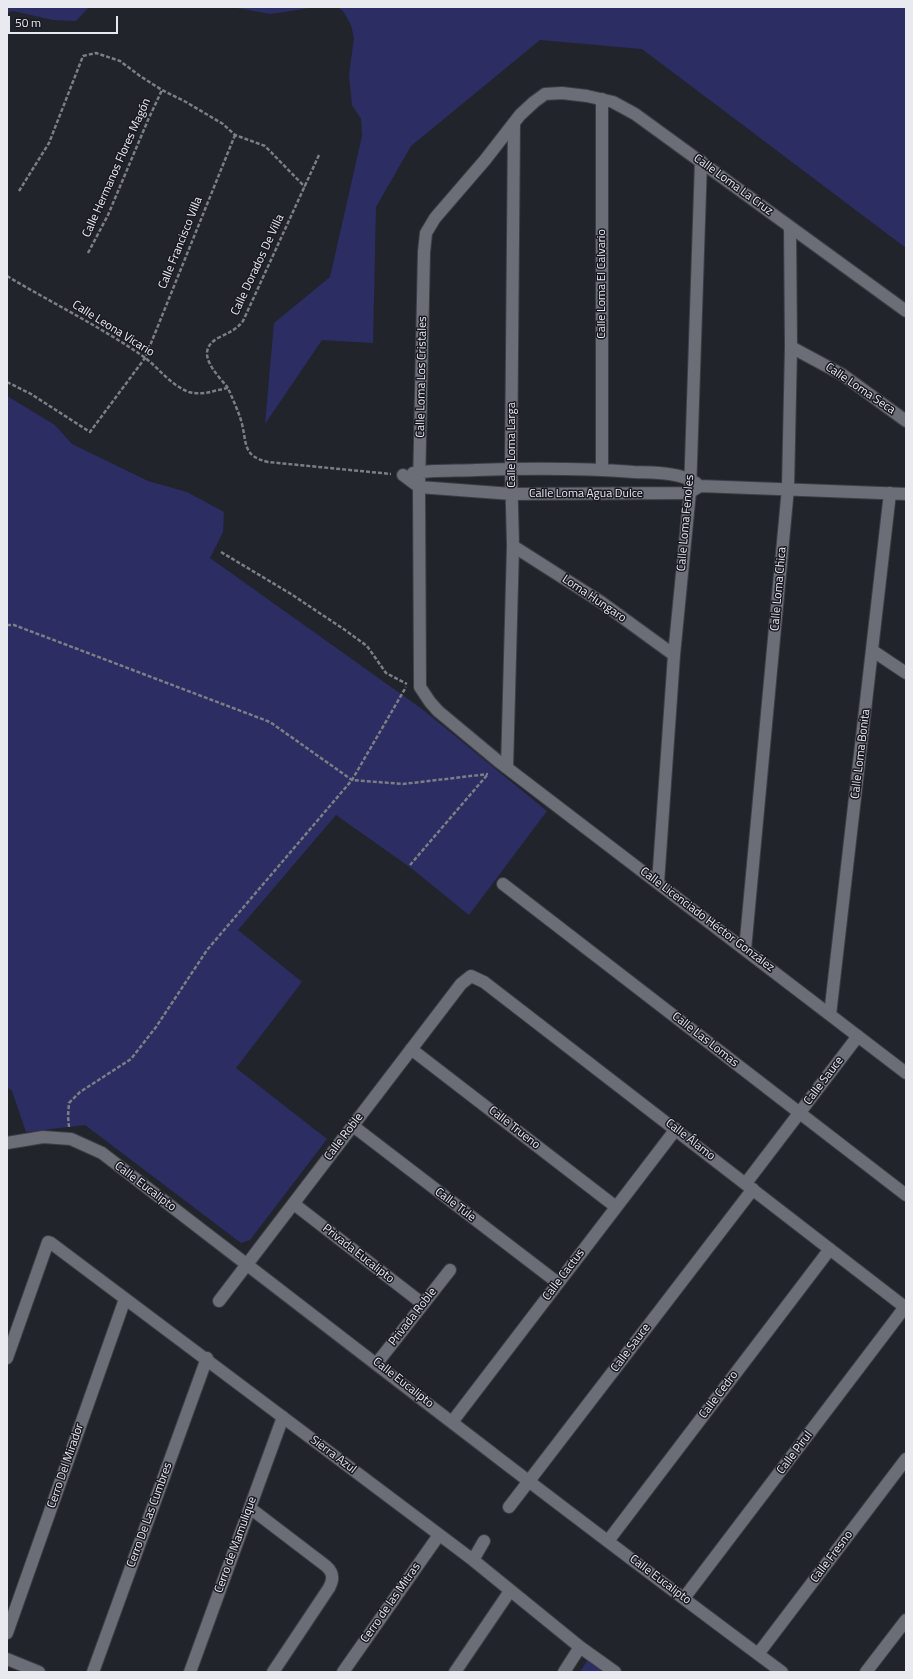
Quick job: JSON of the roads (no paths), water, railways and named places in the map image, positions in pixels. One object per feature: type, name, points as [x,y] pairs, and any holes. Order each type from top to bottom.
[{"type":"street","name":"Calle Loma La Cruz","points":[[545,94],[562,93],[602,99],[613,102],[636,114],[906,311]]},
{"type":"street","name":"Calle Loma Los Cristales","points":[[430,702],[420,687],[419,487],[424,252],[426,233],[442,209],[485,160],[527,107],[545,94]]},
{"type":"street","name":"Calle Loma El Calvario","points":[[602,99],[602,470]]},
{"type":"street","name":"Calle Loma Larga","points":[[503,764],[513,546],[511,468],[514,123]]},
{"type":"street","name":"Calle Loma Fenoles","points":[[658,883],[674,655],[690,492],[695,482],[701,161]]},
{"type":"street","name":"Calle Loma Chica","points":[[745,950],[788,488],[791,347],[790,227]]},
{"type":"street","name":"Calle Loma Seca","points":[[791,347],[843,375],[906,422]]},
{"type":"street","name":"Calle Loma Agua Dulce","points":[[690,492],[658,494],[512,494],[419,487],[403,475],[420,472],[511,468],[602,470],[659,473],[695,482],[906,494]]},
{"type":"street","name":"Calle Loma Bonita","points":[[830,1015],[890,493]]},
{"type":"street","name":"Loma Hungaro","points":[[513,546],[600,602],[674,655]]},
{"type":"street","points":[[873,651],[906,673]]},
{"type":"street","name":"Calle Licenciado Héctor González","points":[[430,702],[503,764],[906,1073]]},
{"type":"street","name":"Calle Las Lomas","points":[[503,884],[906,1195]]},
{"type":"street","name":"Calle Roble","points":[[219,1301],[461,984],[471,976]]},
{"type":"street","name":"Calle Álamo","points":[[471,976],[484,982],[906,1308]]},
{"type":"street","name":"Calle Sauce","points":[[509,1507],[749,1186],[800,1113],[858,1036]]},
{"type":"street","name":"Calle Trueno","points":[[411,1050],[616,1207]]},
{"type":"street","name":"Calle Tule","points":[[353,1126],[558,1284]]},
{"type":"street","name":"Calle Cactus","points":[[452,1422],[676,1129]]},
{"type":"street","name":"Calle Eucalipto","points":[[7,1143],[44,1137],[71,1139],[102,1154],[377,1363],[528,1482],[782,1672]]},
{"type":"street","name":"Privada Eucalipto","points":[[294,1204],[423,1304]]},
{"type":"street","name":"Sierra Azul","points":[[7,1358],[48,1242],[54,1244],[473,1560],[580,1647],[615,1672]]},
{"type":"street","name":"Calle Cedro","points":[[608,1541],[830,1249]]},
{"type":"street","name":"Privada Roble","points":[[377,1363],[450,1270]]},
{"type":"street","name":"Cerro Del Mirador","points":[[7,1633],[125,1299]]},
{"type":"street","name":"Calle Pirul","points":[[684,1598],[906,1308]]},
{"type":"street","name":"Cerro De Las Cumbres","points":[[93,1672],[207,1358]]},
{"type":"street","name":"Cerro de Mamulique","points":[[190,1672],[283,1417]]},
{"type":"street","name":"Calle Fresno","points":[[758,1654],[906,1459]]},
{"type":"street","points":[[250,1508],[331,1570],[332,1576],[332,1582],[329,1588],[273,1672]]},
{"type":"street","name":"Cerro de las Mitras","points":[[343,1672],[439,1535]]},
{"type":"street","points":[[473,1560],[484,1541]]},
{"type":"street","points":[[455,1672],[510,1591]]},
{"type":"street","points":[[866,1672],[906,1620]]},
{"type":"street","points":[[564,1672],[580,1647]]},
{"type":"street","points":[[7,1659],[39,1672]]}]
